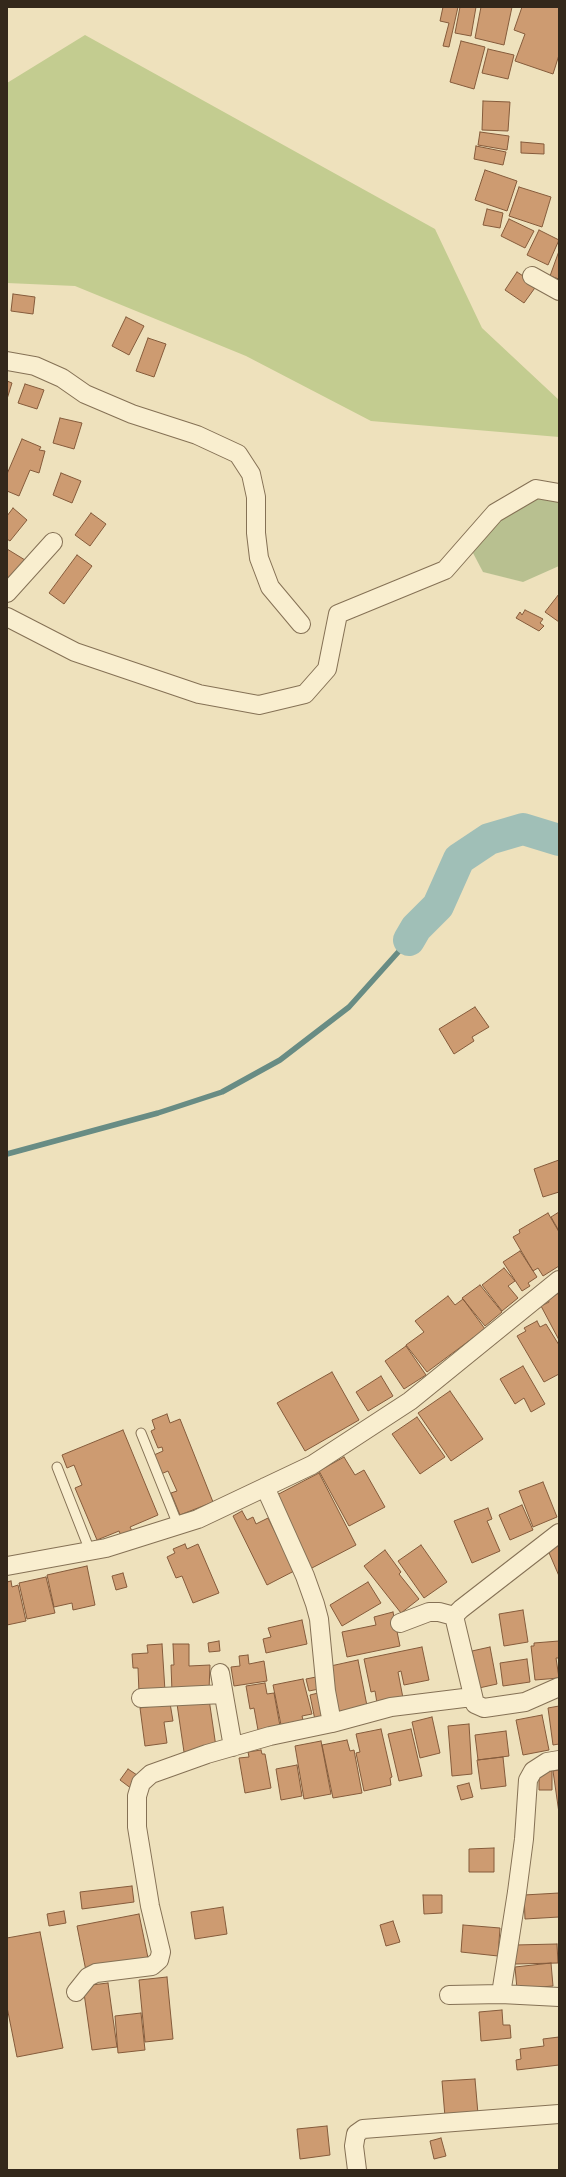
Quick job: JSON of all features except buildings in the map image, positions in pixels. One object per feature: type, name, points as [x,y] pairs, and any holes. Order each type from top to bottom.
[{"type":"street","points":[[532,276],[559,290]]},
{"type":"street","points":[[7,361],[35,366],[62,378],[85,394],[132,414],[197,435],[238,454],[251,474],[256,497],[256,533],[259,558],[270,587],[301,624]]},
{"type":"street","points":[[7,617],[75,652],[199,694],[259,705],[305,694],[327,669],[338,614],[445,570],[495,512],[536,489],[559,493]]},
{"type":"street","points":[[7,593],[53,542]]},
{"type":"street","points":[[7,1566],[90,1551],[178,1526],[198,1519],[312,1465],[410,1401],[559,1280]]},
{"type":"street","points":[[265,1487],[305,1576],[315,1604],[319,1619],[326,1691],[332,1723]]},
{"type":"street","points":[[454,1616],[518,1563],[559,1534]]},
{"type":"street","points":[[400,1623],[429,1612],[439,1612],[454,1616]]},
{"type":"street","points":[[454,1616],[474,1704],[484,1708],[498,1708],[525,1702],[559,1687]]},
{"type":"street","points":[[220,1673],[222,1694],[232,1746]]},
{"type":"street","points":[[141,1698],[222,1694]]},
{"type":"street","points":[[76,1992],[88,1977],[96,1973],[152,1966],[159,1960],[161,1952],[150,1906],[137,1827],[137,1796],[141,1783],[151,1774],[232,1746],[332,1723],[391,1707],[472,1698]]},
{"type":"street","points":[[501,1994],[524,1839],[528,1780],[533,1771],[547,1762],[559,1760]]},
{"type":"street","points":[[449,1995],[501,1994],[559,1997]]},
{"type":"street","points":[[357,2170],[354,2141],[356,2134],[363,2129],[559,2114]]},
{"type":"lane","points":[[141,1433],[178,1526]]},
{"type":"lane","points":[[57,1467],[90,1551]]},
{"type":"green space","points":[[85,35],[435,229],[482,328],[559,400],[559,437],[371,421],[246,356],[75,286],[7,283],[7,83]]},
{"type":"green space","points":[[528,498],[559,501],[559,566],[523,582],[483,572],[473,553],[501,514]]},
{"type":"waterway","points":[[409,940],[416,928],[438,906],[459,859],[489,839],[523,829],[559,840]]},
{"type":"waterway","points":[[7,1154],[158,1113],[222,1092],[280,1060],[349,1007],[409,940]]}]
